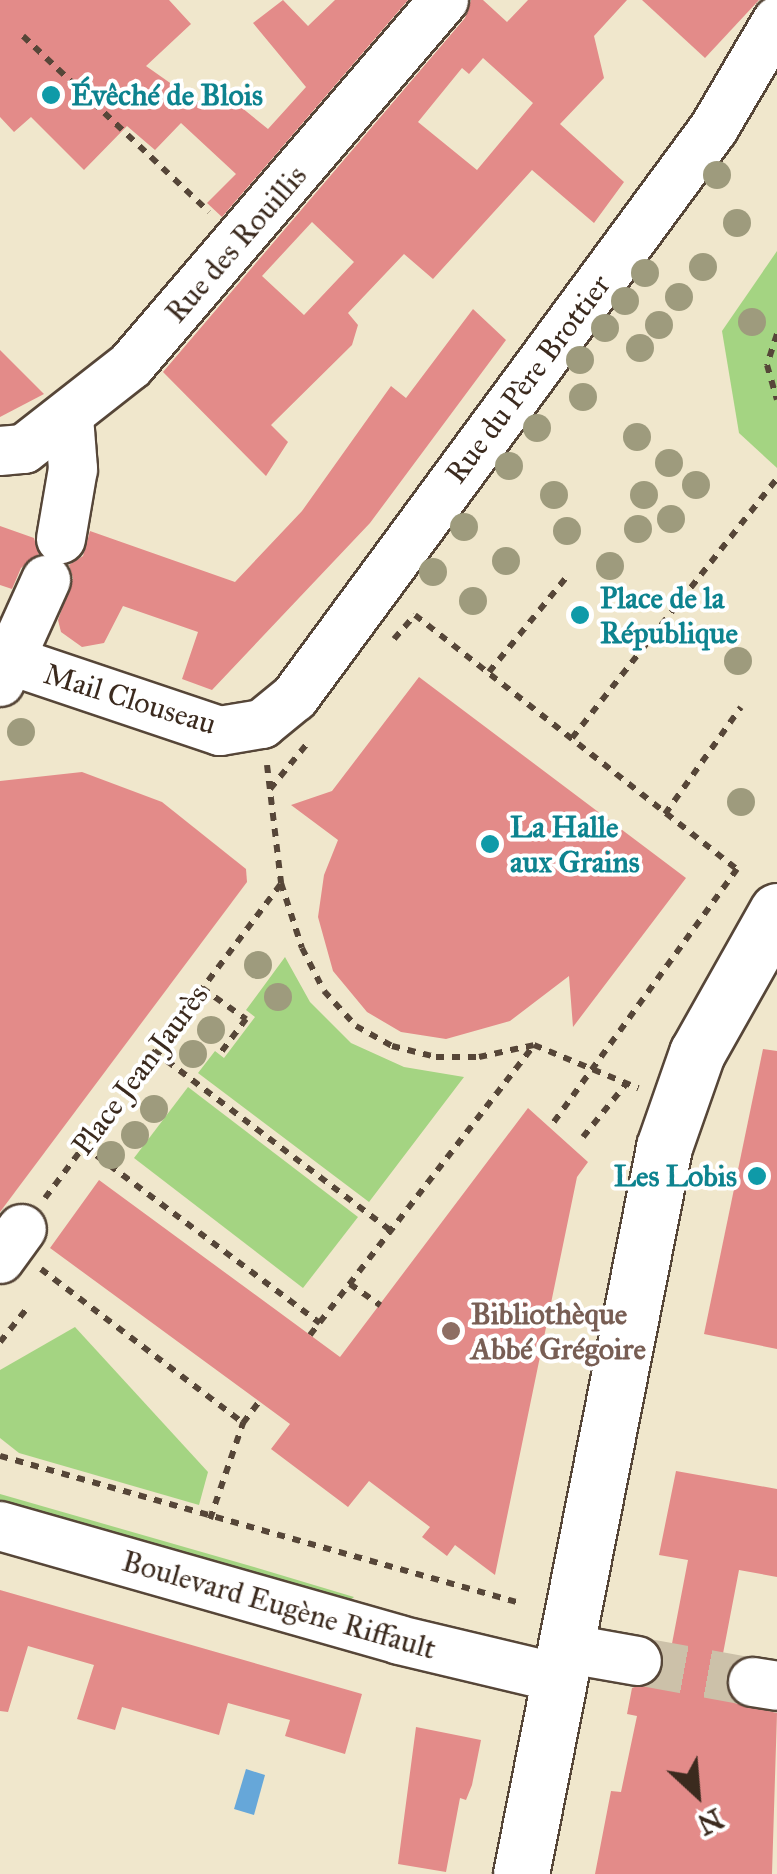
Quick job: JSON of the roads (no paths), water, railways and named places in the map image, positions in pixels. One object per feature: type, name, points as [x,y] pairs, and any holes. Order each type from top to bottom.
[{"type":"main road","points":[[521,1874],[664,1146],[704,1038],[777,911]]},
{"type":"street","name":"Rue des Rouillis","points":[[0,451],[24,449],[132,365],[444,0]]},
{"type":"street","name":"Rue du Père Brottier","points":[[262,724],[296,697],[714,128],[777,21]]},
{"type":"street","points":[[714,128],[777,72]]},
{"type":"street","points":[[3,666],[54,559],[72,469],[69,417]]},
{"type":"street","name":"Mail Clouseau","points":[[3,666],[220,732],[262,724]]},
{"type":"street","name":"Boulevard Eugène Riffault","points":[[0,1526],[399,1640],[562,1663],[637,1661]]},
{"type":"water","points":[[246,1769],[265,1775],[254,1815],[234,1809]]},
{"type":"tunnel","points":[[637,1661],[753,1682]]},
{"type":"place","name":"Évêché de Blois","points":[[51,95]]},
{"type":"place","name":"Place de la République","points":[[580,615]]},
{"type":"place","name":"La Halle aux Grains","points":[[490,844]]},
{"type":"place","name":"Les Lobis","points":[[757,1176]]},
{"type":"place","name":"Bibliothèque Abbé Grégoire","points":[[451,1331]]}]
